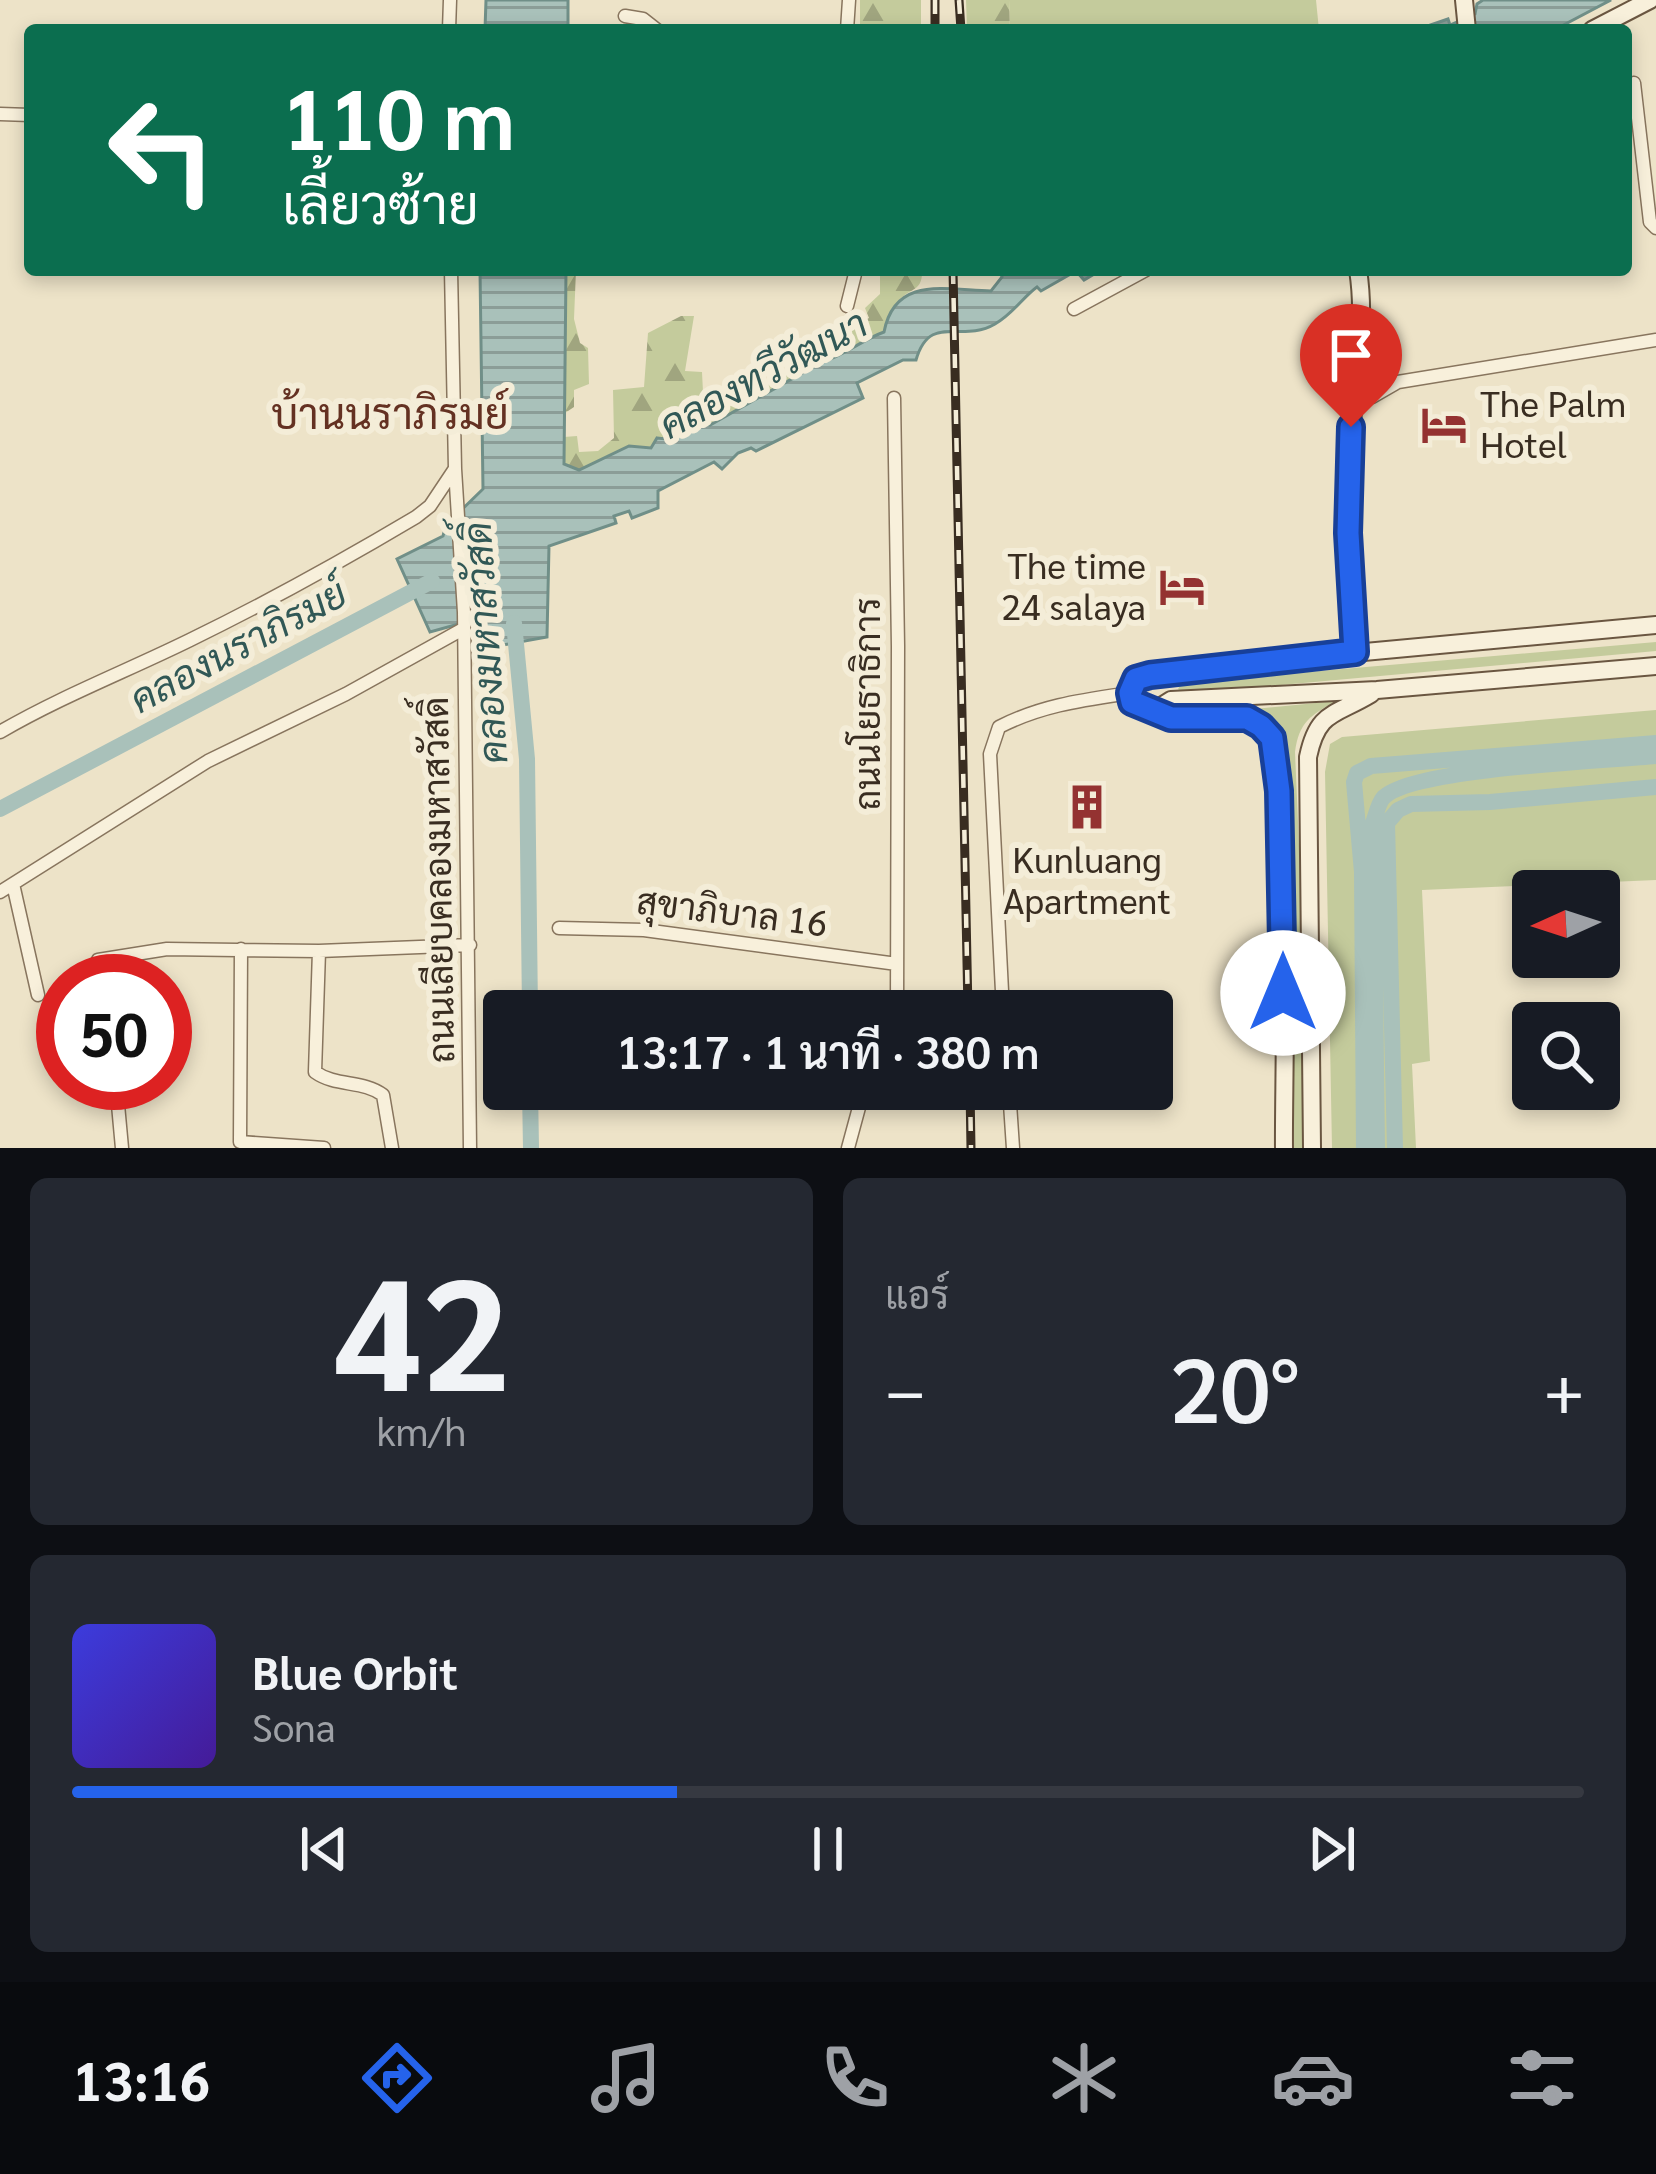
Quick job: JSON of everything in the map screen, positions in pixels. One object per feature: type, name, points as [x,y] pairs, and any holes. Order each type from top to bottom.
[{"type":"main road","points":[[1604,24],[1650,0]]},
{"type":"main road","points":[[1355,652],[1348,533],[1353,401],[1363,326],[1359,276]]},
{"type":"main road","points":[[1284,1148],[1284,960],[1278,768],[1272,738],[1247,718],[1171,718],[1132,702],[1136,679],[1355,652],[1656,626]]},
{"type":"main road","points":[[1155,710],[1171,700],[1377,690],[1656,666]]},
{"type":"main road","points":[[1312,1148],[1308,757],[1313,732],[1324,718],[1377,690]]},
{"type":"main road","points":[[1284,960],[1311,958]]},
{"type":"street","points":[[626,16],[649,24]]},
{"type":"street","points":[[1634,83],[1650,223],[1656,228]]},
{"type":"street","points":[[1641,128],[1656,125]]},
{"type":"street","name":"ถนนเลียบคลองมหาสวัสดิ์","points":[[451,276],[464,612],[470,1148]]},
{"type":"street","points":[[847,306],[854,276]]},
{"type":"street","points":[[1074,309],[1135,276]]},
{"type":"street","points":[[1353,401],[1372,398],[1398,382],[1656,340]]},
{"type":"street","name":"ถนนโยธาธิการ","points":[[894,398],[897,990]]},
{"type":"street","points":[[0,732],[58,698],[185,643],[310,580],[416,517],[430,506],[455,469]]},
{"type":"street","points":[[0,892],[208,761],[346,694],[463,628]]},
{"type":"street","points":[[1003,990],[990,754],[999,727],[1031,710],[1130,693]]},
{"type":"street","points":[[13,884],[36,986]]},
{"type":"street","name":"สุขาภิบาล 16","points":[[559,928],[644,930],[896,964]]},
{"type":"street","points":[[136,954],[167,949],[320,951],[470,945]]},
{"type":"street","points":[[241,949],[241,1142],[324,1148]]},
{"type":"street","points":[[320,951],[315,1072],[329,1080],[378,1090],[392,1148]]},
{"type":"street","points":[[118,1110],[122,1148]]},
{"type":"street","points":[[848,1148],[858,1110]]},
{"type":"street","points":[[1010,1110],[1013,1148]]},
{"type":"green space","points":[[860,0],[921,0],[921,24],[860,24]]},
{"type":"green space","points":[[966,0],[1009,0],[1010,24],[967,24]]},
{"type":"green space","points":[[1009,0],[1316,0],[1318,24],[1010,24]]},
{"type":"green space","points":[[566,276],[576,276],[574,319],[580,343],[588,348],[589,384],[574,390],[574,407],[565,413]]},
{"type":"green space","points":[[880,276],[921,276],[918,286],[898,302],[884,332],[710,425],[651,448],[628,446],[579,470],[564,464],[564,437],[577,436],[579,452],[598,451],[614,438],[613,390],[644,387],[648,333],[681,316],[694,316],[685,371],[702,372],[704,412],[723,410],[793,371],[797,355],[869,318],[865,308],[880,294]]},
{"type":"green space","points":[[1656,642],[1656,651],[1183,694],[1178,689],[1181,683]]},
{"type":"green space","points":[[1336,701],[1308,720],[1295,752],[1303,939],[1298,944],[1291,939],[1289,754],[1274,725],[1244,710]]},
{"type":"green space","points":[[1656,710],[1656,880],[1620,882],[1620,870],[1512,870],[1512,886],[1422,890],[1430,1061],[1412,1064],[1416,1148],[1332,1148],[1325,772],[1330,744],[1342,737]]},
{"type":"green space","points":[[1298,977],[1303,983],[1303,1148],[1293,1148],[1292,983]]},
{"type":"water","points":[[486,0],[568,0],[568,24],[485,24]]},
{"type":"water","points":[[1483,0],[1611,0],[1565,24],[1452,24],[1475,14]]},
{"type":"water","points":[[480,276],[566,276],[564,464],[579,470],[629,446],[651,448],[657,438],[673,438],[683,425],[697,420],[710,425],[884,332],[899,301],[911,294],[940,289],[991,291],[1002,276],[1067,276],[1041,291],[1037,287],[1001,320],[982,329],[929,337],[916,360],[903,360],[857,383],[863,398],[756,451],[738,453],[722,469],[714,462],[658,491],[658,508],[632,518],[629,511],[614,516],[616,523],[549,546],[547,637],[497,646],[477,619],[430,632],[397,559],[443,536],[446,525],[483,489]]},
{"type":"waterway","name":"คลองนราภิรมย์","points":[[0,809],[432,581]]},
{"type":"waterway","name":"คลองมหาสวัสดิ์","points":[[514,623],[527,759],[530,990]]},
{"type":"waterway","points":[[1364,1148],[1357,773],[1371,766],[1656,743]]},
{"type":"waterway","points":[[1377,1148],[1373,823],[1383,798],[1430,779],[1656,756]]},
{"type":"waterway","points":[[1395,1148],[1387,823],[1411,804],[1656,787]]},
{"type":"waterway","name":"คลองมหาสวัสดิ์","points":[[530,1110],[531,1148]]},
{"type":"railway","points":[[935,0],[935,24]]},
{"type":"railway","points":[[959,0],[961,24]]},
{"type":"railway","points":[[953,276],[968,990]]},
{"type":"railway","points":[[970,1110],[971,1148]]},
{"type":"place","name":"The Palm Hotel","points":[[1444,425]]},
{"type":"place","name":"The time 24 salaya","points":[[1182,587]]},
{"type":"place","name":"Kunluang Apartment","points":[[1087,807]]},
{"type":"district","name":"บ้านนราภิรมย์","points":[[390,414]]},
{"type":"route","points":[[1283,993],[1279,791],[1272,738],[1247,718],[1171,718],[1132,702],[1130,693],[1136,679],[1150,675],[1355,652],[1348,533],[1351,427]]},
{"type":"water label","name":"คลองทวีวัฒนา","points":[[763,374]]}]
